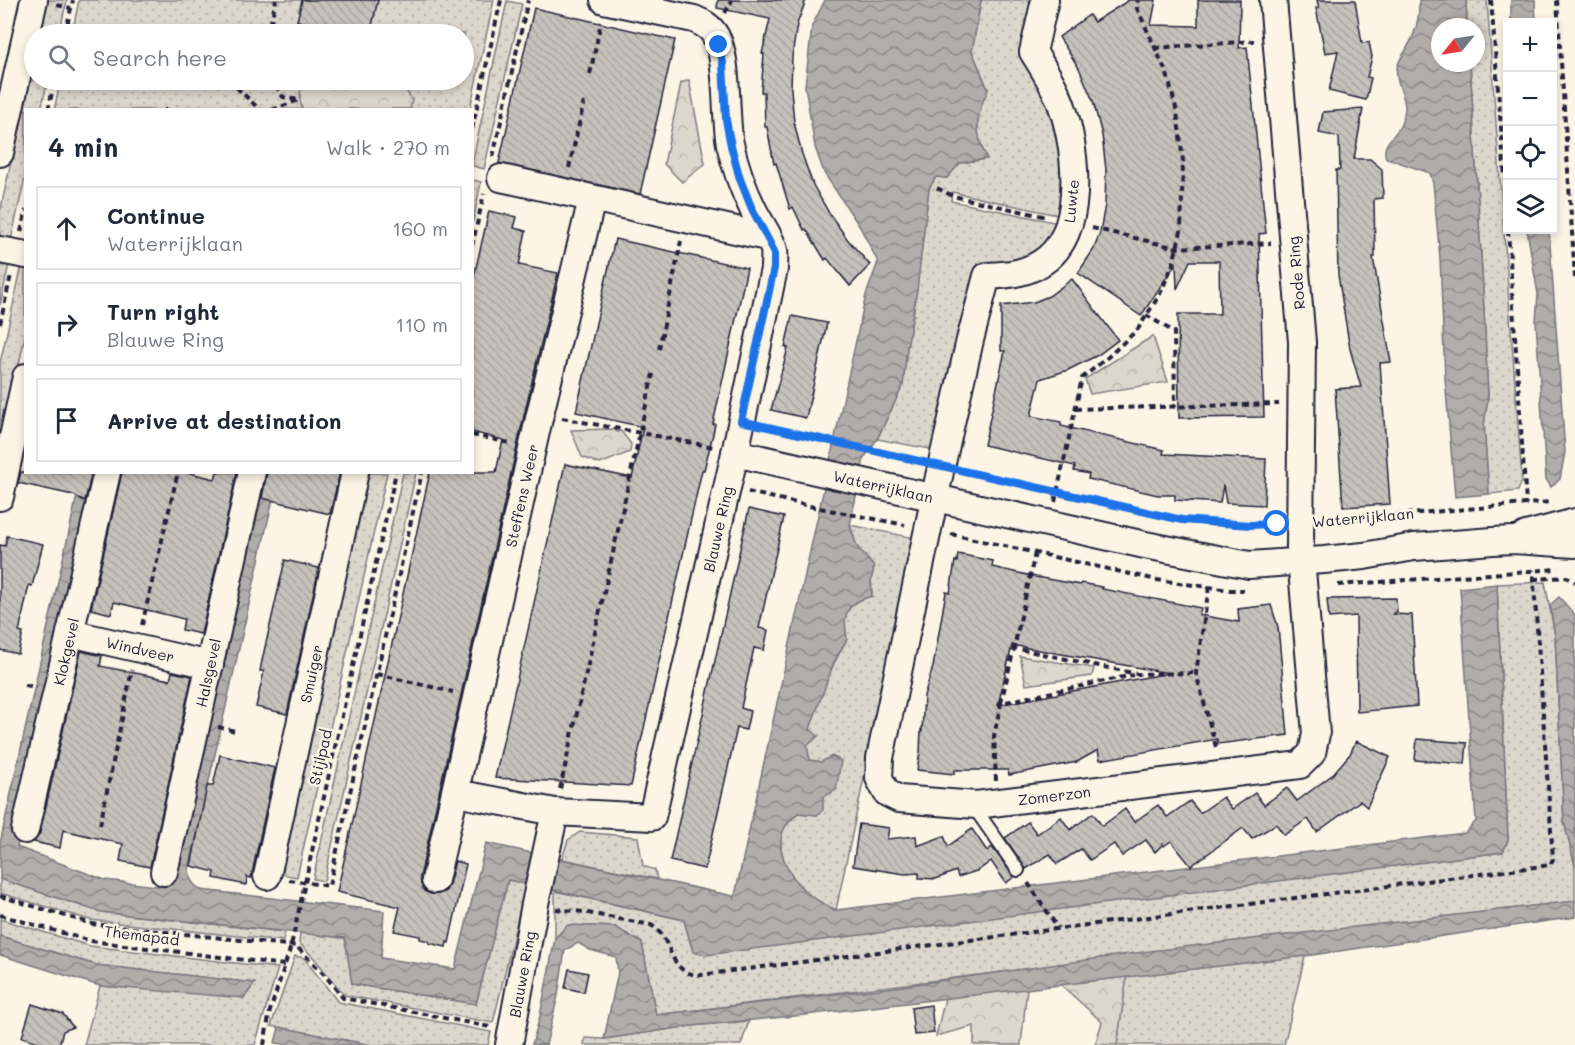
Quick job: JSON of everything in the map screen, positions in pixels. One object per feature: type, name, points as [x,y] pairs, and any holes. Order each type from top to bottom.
[{"type":"street","points":[[29,24],[34,0]]},
{"type":"street","name":"Blauwe Ring","points":[[510,1040],[555,812],[652,817],[735,453],[774,268],[774,251],[740,179],[731,146],[726,120],[723,63],[714,33],[705,24],[694,20],[605,0]]},
{"type":"street","name":"Luwte","points":[[935,497],[970,340],[987,276],[1022,273],[1042,262],[1059,246],[1068,230],[1074,180],[1073,152],[1068,124],[1058,95],[1033,52],[1045,0]]},
{"type":"street","name":"Rode Ring","points":[[1273,0],[1302,342],[1300,544]]},
{"type":"street","points":[[0,153],[24,45]]},
{"type":"street","points":[[493,176],[767,237]]},
{"type":"street","name":"Steffens Weer","points":[[435,880],[540,414],[592,199]]},
{"type":"street","points":[[0,250],[24,255]]},
{"type":"street","points":[[0,497],[24,386]]},
{"type":"street","name":"Waterrijklaan","points":[[735,453],[1207,558],[1300,544],[1373,543],[1414,547],[1503,540],[1575,544]]},
{"type":"street","name":"Klokgevel","points":[[25,830],[107,474]]},
{"type":"street","name":"Halsgevel","points":[[164,872],[252,474]]},
{"type":"street","name":"Smuiger","points":[[267,876],[355,474]]},
{"type":"street","name":"Zomerzon","points":[[935,497],[880,758],[879,778],[887,793],[899,799],[987,804],[1300,765],[1312,753],[1316,734],[1300,544]]},
{"type":"street","name":"Waterrijklaan","points":[[1503,540],[1575,522]]},
{"type":"street","name":"Windveer","points":[[70,633],[210,665]]},
{"type":"street","points":[[456,793],[555,812]]},
{"type":"lane","points":[[987,804],[978,813],[1018,870]]},
{"type":"path","points":[[67,24],[73,0]]},
{"type":"path","points":[[270,24],[276,0]]},
{"type":"path","points":[[474,120],[501,0]]},
{"type":"path","points":[[474,239],[493,176],[528,0]]},
{"type":"path","points":[[590,74],[605,0]]},
{"type":"path","points":[[1051,524],[1082,378],[1138,328],[1160,294],[1173,264],[1182,220],[1184,161],[1177,112],[1167,74],[1137,8],[1138,0]]},
{"type":"path","points":[[1491,0],[1505,180]]},
{"type":"path","points":[[1557,0],[1575,278]]},
{"type":"path","points":[[1155,48],[1246,43],[1275,37]]},
{"type":"path","points":[[48,108],[53,90]]},
{"type":"path","points":[[239,90],[258,108]]},
{"type":"path","points":[[277,108],[299,100],[283,98],[278,90]]},
{"type":"path","points":[[563,192],[584,102]]},
{"type":"path","points":[[937,188],[952,196],[1177,248],[1293,241]]},
{"type":"path","points":[[659,349],[685,219]]},
{"type":"path","name":"Waterrijklaan","points":[[741,421],[1182,520],[1250,525],[1300,544],[1451,510],[1527,504],[1508,234]]},
{"type":"path","points":[[1146,315],[1174,332],[1175,406]]},
{"type":"path","points":[[555,812],[653,375]]},
{"type":"path","points":[[1075,409],[1301,404]]},
{"type":"path","points":[[540,414],[704,444],[735,453]]},
{"type":"path","points":[[474,435],[533,448]]},
{"type":"path","points":[[100,825],[137,649],[178,474]]},
{"type":"path","name":"Stijlpad","points":[[264,1045],[270,1011],[291,946],[396,474]]},
{"type":"path","points":[[267,876],[304,884],[329,886],[422,474]]},
{"type":"path","points":[[727,487],[865,518]]},
{"type":"path","points":[[987,804],[994,774],[994,736],[1035,553]]},
{"type":"path","points":[[536,899],[651,925],[660,930],[676,964],[691,975],[1546,866],[1553,863],[1533,570],[1458,577]]},
{"type":"path","points":[[1533,579],[1567,577],[1575,582]]},
{"type":"path","points":[[1209,587],[1196,673],[1223,774]]},
{"type":"path","points":[[1014,648],[1137,674]]},
{"type":"path","points":[[1001,703],[1137,674],[1196,673]]},
{"type":"path","points":[[377,674],[477,698]]},
{"type":"path","points":[[226,729],[235,730]]},
{"type":"path","points":[[1018,870],[1058,928]]},
{"type":"path","points":[[0,896],[92,924],[296,946],[344,998],[510,1040]]},
{"type":"path","name":"Themapad","points":[[0,915],[91,941],[285,965]]},
{"type":"green space","points":[[47,0],[67,0],[61,24],[42,24]]},
{"type":"green space","points":[[79,0],[494,0],[470,108],[54,108],[59,90],[474,90],[474,24],[74,24]]},
{"type":"green space","points":[[981,0],[1038,0],[1051,96],[1065,148],[1062,216],[952,192],[951,201],[1059,223],[1057,235],[1021,264],[978,264],[935,450],[877,439],[903,385],[929,188],[936,177],[947,178],[960,163],[987,159],[980,141],[978,124],[988,89],[972,51]]},
{"type":"green space","points":[[1466,0],[1487,0],[1522,480],[1518,491],[1489,494],[1484,426],[1488,396],[1471,72],[1485,72],[1485,18],[1467,18]]},
{"type":"green space","points":[[507,1],[522,4],[484,169],[474,166],[474,154]]},
{"type":"green space","points":[[689,80],[705,164],[682,182],[664,164],[681,83]]},
{"type":"green space","points":[[27,90],[46,90],[41,108],[24,108],[24,182],[11,240],[0,237],[0,212]]},
{"type":"green space","points":[[301,90],[406,90],[412,100],[410,108],[302,108]]},
{"type":"green space","points":[[474,180],[481,182],[474,217]]},
{"type":"green space","points":[[0,262],[9,264],[0,305]]},
{"type":"green space","points":[[22,265],[24,265],[24,341],[0,454],[0,363]]},
{"type":"green space","points":[[1153,336],[1168,382],[1090,394],[1085,379]]},
{"type":"green space","points":[[614,429],[617,432],[621,431],[631,444],[630,452],[600,464],[582,457],[571,430]]},
{"type":"green space","points":[[369,474],[387,474],[297,877],[280,874]]},
{"type":"green space","points":[[403,474],[416,474],[324,881],[313,879]]},
{"type":"green space","points":[[850,525],[915,538],[836,910],[814,898],[797,883],[786,865],[781,846],[785,827],[798,813],[817,815],[821,762],[809,760],[807,746],[811,721],[828,676],[847,639],[845,623],[848,611],[856,602],[872,596],[871,580],[874,567],[857,547]]},
{"type":"green space","points":[[1545,582],[1555,636],[1564,822],[1575,865],[1575,901],[656,1015],[642,943],[615,927],[569,925],[555,938],[555,891],[684,920],[693,951],[1503,852],[1508,840],[1497,584]]},
{"type":"green space","points":[[1020,656],[1094,668],[1092,676],[1026,685]]},
{"type":"green space","points":[[580,832],[638,837],[643,866],[655,870],[657,879],[562,859],[568,840]]},
{"type":"green space","points":[[0,879],[100,912],[285,932],[283,941],[90,920],[0,893]]},
{"type":"green space","points":[[508,880],[526,884],[493,1023],[344,995],[299,943],[300,933],[345,938],[352,984],[476,1004]]},
{"type":"green space","points":[[0,919],[90,946],[278,968],[255,1045],[84,1045],[100,986],[254,983],[96,965],[0,936]]},
{"type":"green space","points":[[295,956],[304,958],[338,1002],[491,1032],[488,1045],[371,1045],[271,1026]]},
{"type":"green space","points":[[1305,956],[1284,1045],[1117,1045],[1127,976]]},
{"type":"green space","points":[[1127,976],[1117,1045],[1095,1045],[1102,1022],[1060,984]]},
{"type":"green space","points":[[1027,988],[1021,1045],[974,1045],[974,1026],[936,1036],[945,998]]},
{"type":"green space","points":[[749,1021],[741,1045],[584,1045],[585,1038],[604,1039],[691,1026]]},
{"type":"water","points":[[825,0],[981,0],[972,51],[988,90],[978,124],[980,141],[987,159],[960,163],[947,178],[936,177],[929,188],[903,385],[877,439],[864,458],[850,525],[857,547],[874,567],[871,580],[872,596],[856,602],[848,611],[845,623],[847,639],[834,662],[810,729],[818,736],[807,746],[810,760],[821,762],[832,756],[841,761],[836,790],[823,797],[823,810],[817,815],[798,813],[786,825],[782,836],[781,846],[786,865],[797,883],[814,898],[836,910],[1465,833],[1476,821],[1460,588],[1497,584],[1508,840],[1503,852],[706,955],[693,952],[684,920],[508,880],[476,1004],[352,984],[345,938],[100,912],[0,879],[0,843],[82,474],[97,474],[17,847],[105,880],[165,887],[172,880],[263,474],[279,474],[189,869],[195,886],[201,890],[384,911],[381,958],[455,969],[486,843],[733,896],[734,900],[866,295],[878,262],[860,227],[824,173],[815,147],[805,86],[812,26]]},
{"type":"water","points":[[1419,0],[1466,0],[1467,18],[1431,18],[1431,72],[1471,72],[1488,396],[1484,426],[1489,494],[1455,497],[1445,378],[1440,258],[1433,183],[1430,173],[1386,158],[1385,154],[1386,146],[1398,129],[1405,111],[1397,69],[1415,31]]},
{"type":"water","points":[[1511,0],[1535,0],[1536,18],[1511,18]]},
{"type":"water","points":[[1528,234],[1549,234],[1565,452],[1560,479],[1551,487],[1546,479],[1536,321],[1538,294]]},
{"type":"water","points":[[1559,597],[1575,615],[1575,866],[1564,822],[1555,636],[1550,605]]},
{"type":"water","points":[[1575,901],[1575,917],[1305,956],[805,1015],[691,1026],[604,1039],[618,972],[616,957],[590,950],[578,943],[565,950],[558,995],[546,1045],[532,1045],[555,938],[568,925],[615,927],[642,943],[656,1015],[888,988],[1150,951]]},
{"type":"water","points":[[0,936],[96,965],[255,983],[244,998],[100,986],[0,955]]},
{"type":"water","points":[[279,1027],[371,1045],[275,1043]]},
{"type":"building","points":[[302,0],[378,0],[372,24],[312,24],[297,21]]},
{"type":"building","points":[[718,0],[806,0],[797,24],[792,57],[791,89],[794,122],[813,185],[848,240],[870,265],[850,286],[827,258],[825,260],[806,229],[804,230],[793,207],[790,209],[776,163],[774,164],[767,127],[765,127],[764,92],[761,92],[764,54],[762,54],[770,19],[717,8]]},
{"type":"building","points":[[1129,0],[1156,0],[1151,25],[1198,26],[1198,0],[1240,0],[1239,48],[1247,47],[1266,233],[1259,234],[1264,417],[1179,418],[1178,314],[1220,314],[1219,261],[1190,261],[1177,289],[1176,263],[1141,316],[1078,273],[1094,249],[1100,232],[1105,205],[1106,170],[1102,135],[1093,101],[1079,68],[1059,37],[1089,15],[1094,22]]},
{"type":"building","points":[[1317,0],[1355,0],[1362,43],[1369,42],[1372,57],[1367,77],[1371,78],[1366,100],[1329,91],[1338,51],[1325,53],[1316,8],[1319,8]]},
{"type":"building","points":[[534,8],[675,40],[640,194],[499,163]]},
{"type":"building","points":[[1363,109],[1354,159],[1370,159],[1382,169],[1383,198],[1374,199],[1375,257],[1373,257],[1391,362],[1380,363],[1390,504],[1343,507],[1335,389],[1361,387],[1350,349],[1338,275],[1336,170],[1340,170],[1339,137],[1319,133],[1323,112]]},
{"type":"building","points":[[489,211],[517,217],[514,228],[526,231],[519,265],[558,273],[420,877],[424,891],[439,894],[446,891],[455,861],[466,864],[449,943],[447,942],[446,947],[429,943],[429,941],[420,939],[420,936],[394,931],[400,907],[337,892],[430,474],[496,472],[503,440],[474,433],[474,276]]},
{"type":"building","points":[[615,239],[747,268],[713,424],[715,424],[713,434],[704,470],[702,470],[631,786],[495,778],[565,464],[632,478],[643,427],[576,412]]},
{"type":"building","points":[[1072,279],[1118,340],[1098,355],[1068,370],[1040,379],[1031,416],[1061,422],[1061,426],[1164,450],[1163,454],[1266,459],[1264,505],[1226,503],[1223,485],[1220,503],[1175,500],[1175,495],[1158,495],[1088,479],[1089,474],[1074,471],[1075,466],[984,445],[1005,351],[1001,351],[1001,306],[1034,302],[1049,296]]},
{"type":"building","points":[[792,316],[827,323],[806,418],[771,410],[788,348],[785,347]]},
{"type":"building","points":[[21,472],[24,474],[92,474],[85,501],[73,495],[18,483]]},
{"type":"building","points":[[122,474],[194,474],[215,479],[216,474],[237,474],[201,634],[182,630],[184,619],[114,602],[111,614],[91,609]]},
{"type":"building","points":[[267,474],[340,474],[330,514],[262,498]]},
{"type":"building","points":[[749,509],[784,517],[759,628],[768,630],[764,650],[754,648],[741,708],[750,711],[746,730],[737,728],[705,869],[670,861]]},
{"type":"building","points":[[7,536],[43,544],[32,586],[29,585],[19,632],[23,633],[18,654],[0,650],[0,545],[5,546]]},
{"type":"building","points":[[958,554],[993,561],[992,567],[1201,608],[1199,615],[1239,622],[1238,609],[1271,605],[1278,627],[1288,735],[1218,744],[1217,739],[1100,760],[1098,750],[1077,762],[1009,775],[1008,770],[955,770],[954,774],[917,770],[924,696],[933,667],[946,592],[950,593],[955,561],[957,562]],"holes":[[[1012,645],[1169,673],[998,705]]]},
{"type":"building","points":[[285,560],[319,568],[287,714],[256,707],[264,671],[260,671]]},
{"type":"building","points":[[1396,598],[1397,612],[1393,614],[1412,615],[1417,706],[1357,712],[1356,616],[1329,618],[1327,599]]},
{"type":"building","points":[[81,651],[102,656],[100,666],[170,680],[172,672],[192,676],[150,867],[120,861],[123,844],[63,830],[60,848],[34,842],[40,833]]},
{"type":"building","points":[[1417,739],[1467,743],[1465,764],[1415,760]]},
{"type":"building","points":[[1356,741],[1390,757],[1367,807],[1360,801],[1317,832],[1308,819],[1284,835],[1276,824],[1252,839],[1243,828],[1191,866],[1171,841],[1164,846],[1163,844],[1155,852],[1146,840],[1122,856],[1114,844],[1090,860],[1081,849],[1057,864],[1050,854],[1026,869],[1005,838],[1028,822],[1037,834],[1061,817],[1070,830],[1093,813],[1102,826],[1125,809],[1134,822],[1158,805],[1167,817],[1190,801],[1200,813],[1223,797],[1232,809],[1255,793],[1264,805],[1287,788],[1297,801],[1332,775],[1350,754]]},
{"type":"building","points":[[220,755],[275,768],[251,878],[247,877],[246,885],[214,878],[215,872],[191,866],[207,786],[213,786]]},
{"type":"building","points":[[859,824],[889,828],[887,839],[916,836],[917,846],[944,836],[948,846],[972,829],[987,851],[992,847],[1014,877],[1006,883],[991,861],[979,870],[958,877],[956,871],[936,879],[919,878],[919,873],[905,874],[853,866]]},
{"type":"building","points":[[569,969],[588,973],[584,992],[565,988]]},
{"type":"building","points":[[32,1004],[63,1014],[73,1027],[63,1031],[59,1045],[48,1045],[22,1037]]},
{"type":"building","points":[[931,1005],[934,1033],[914,1035],[911,1008]]},
{"type":"route","points":[[719,45],[723,63],[726,120],[731,146],[740,179],[752,209],[774,251],[774,268],[741,421],[1182,520],[1212,524],[1277,524]]}]
